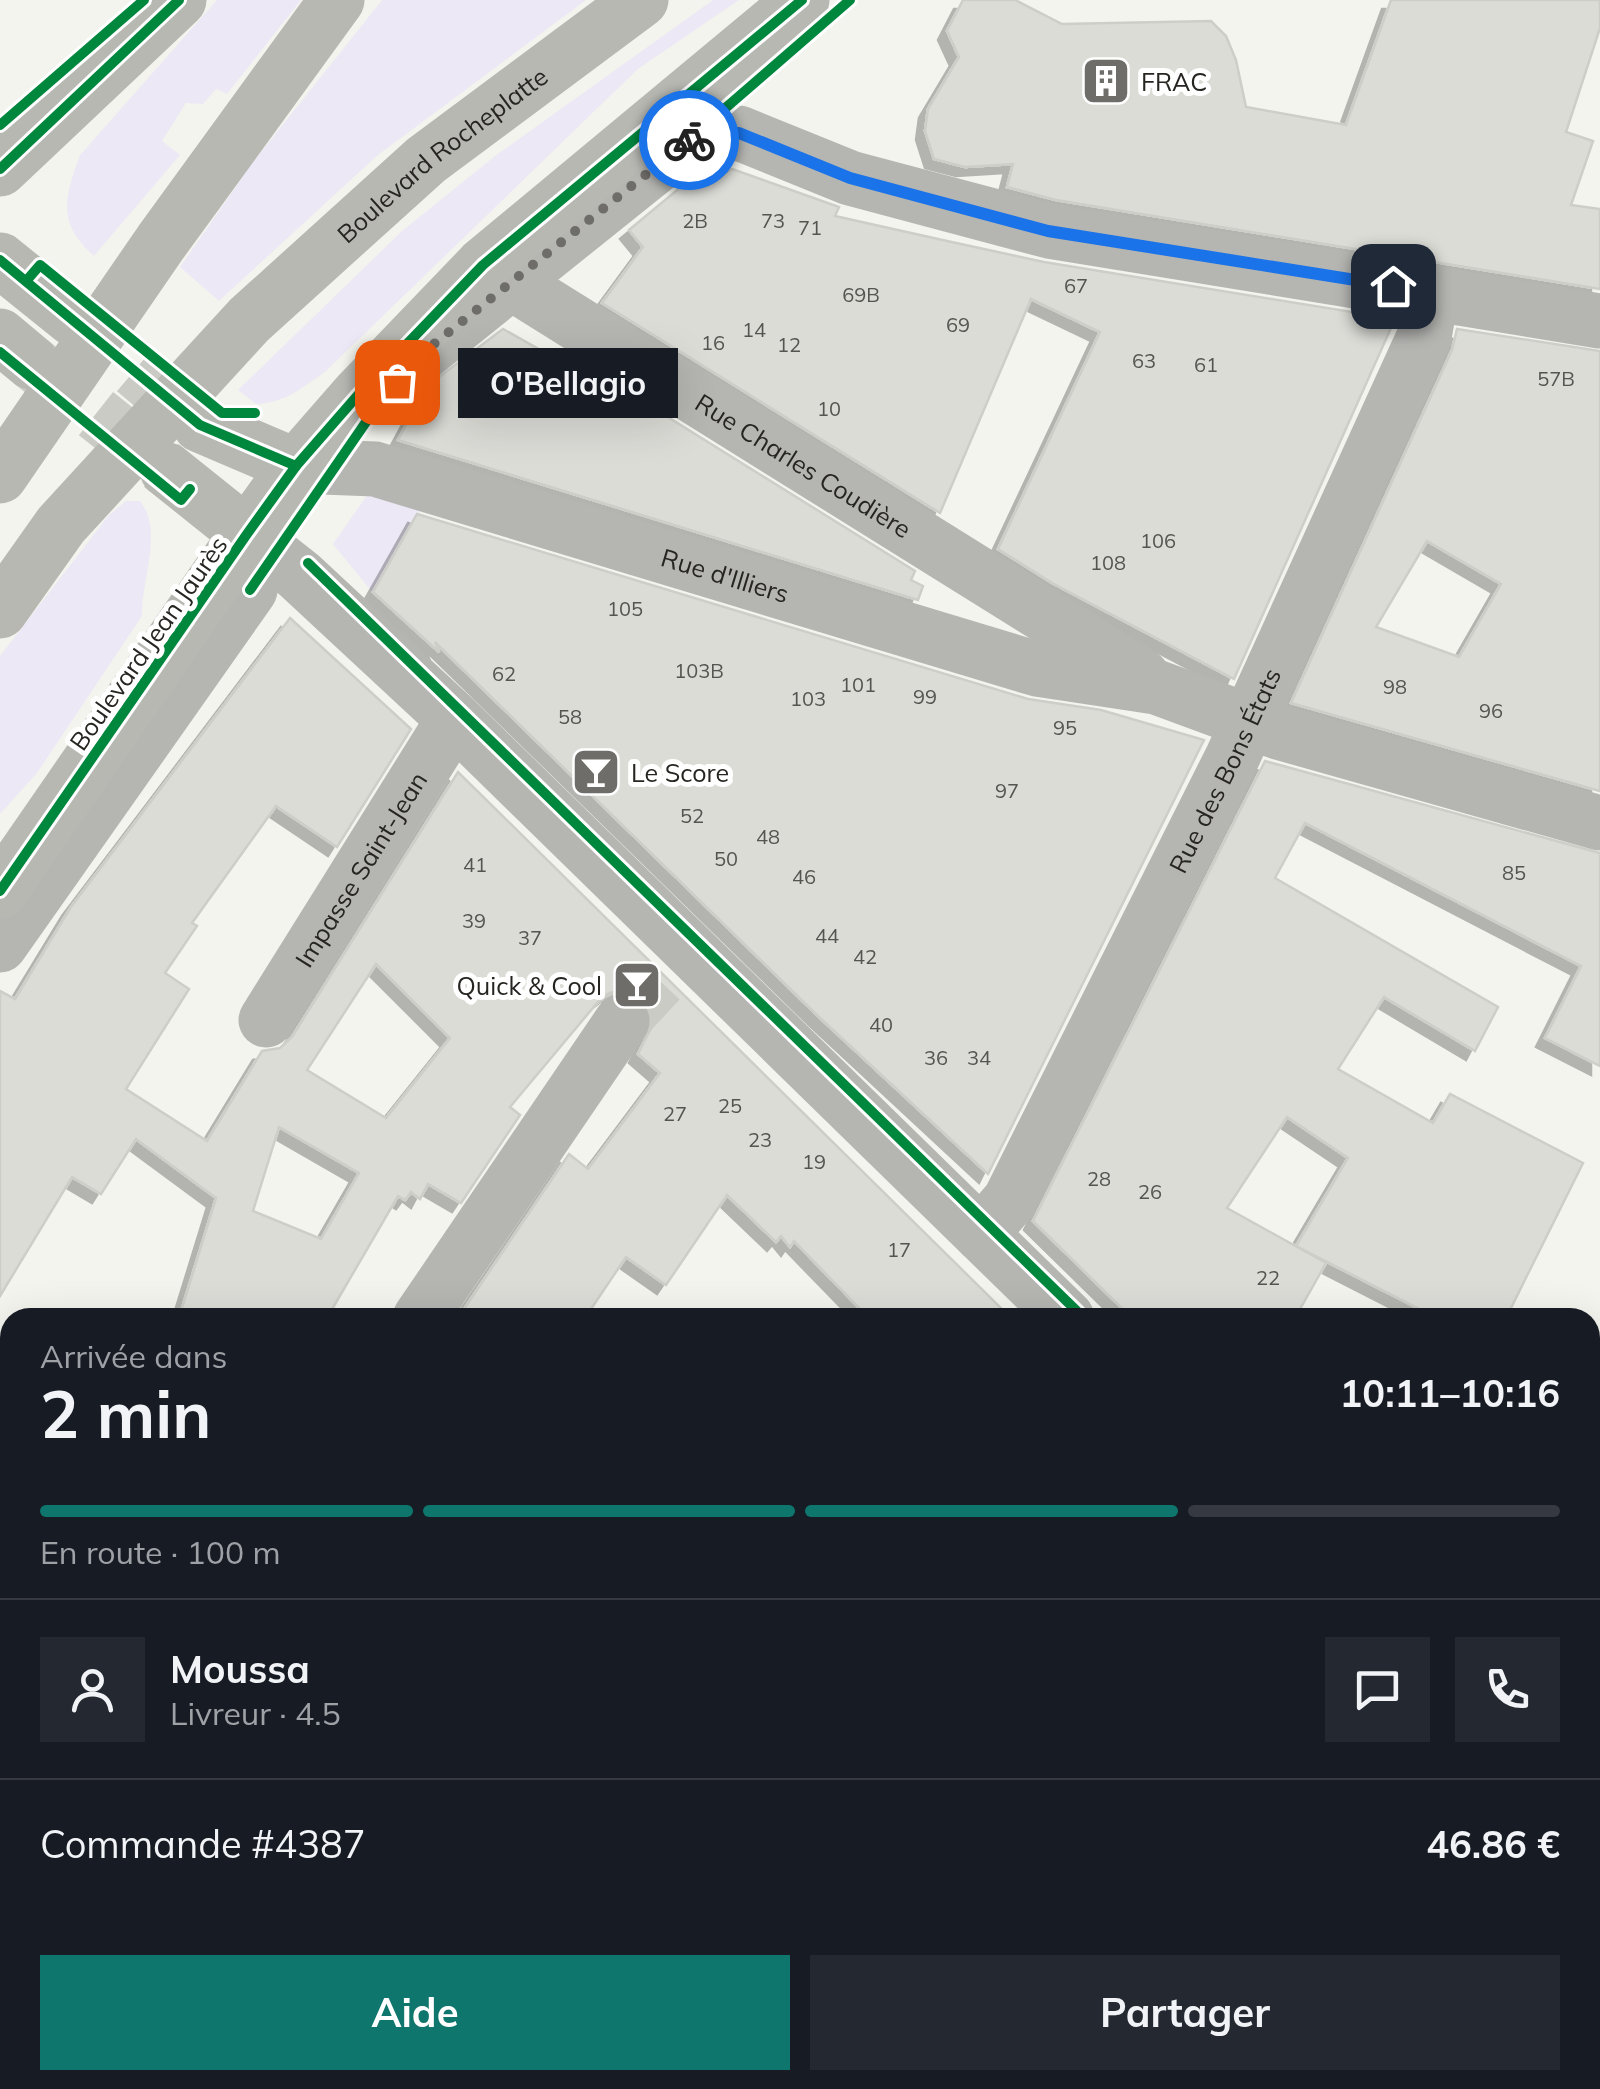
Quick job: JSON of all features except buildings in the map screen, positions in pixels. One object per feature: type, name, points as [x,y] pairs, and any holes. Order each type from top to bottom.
[{"type":"main road","points":[[0,169],[179,0]]},
{"type":"main road","points":[[2,473],[160,242],[338,0]]},
{"type":"main road","name":"Boulevard Rocheplatte","points":[[0,611],[61,525],[249,320],[426,160],[641,0]]},
{"type":"main road","points":[[200,425],[296,466],[624,149],[802,0]]},
{"type":"main road","points":[[0,260],[71,316]]},
{"type":"main road","name":"Boulevard Jean Jaurès","points":[[0,892],[296,466]]},
{"type":"main road","points":[[167,470],[247,534]]},
{"type":"street","points":[[624,149],[739,133],[850,178],[1048,231],[1600,322]]},
{"type":"street","points":[[375,409],[419,356],[498,274],[692,137]]},
{"type":"street","name":"Rue Charles Coudière","points":[[498,274],[968,570]]},
{"type":"street","name":"Rue des Bons États","points":[[981,1234],[1010,1200],[1247,722],[1424,336],[1432,292]]},
{"type":"street","name":"Rue d'Illiers","points":[[296,466],[375,468],[1037,669],[1156,688],[1247,722],[1600,823]]},
{"type":"street","points":[[247,534],[299,574],[454,719],[677,962],[981,1234],[1057,1308]]},
{"type":"street","name":"Rue d'Illiers","points":[[968,570],[1124,661],[1156,688]]},
{"type":"street","points":[[0,945],[250,590]]},
{"type":"street","name":"Impasse Saint-Jean","points":[[266,1020],[454,719]]},
{"type":"street","points":[[427,1308],[622,1022]]},
{"type":"shaded area","points":[[217,0],[301,0],[227,94],[216,89],[203,104],[186,103],[162,141],[180,155],[94,256],[74,232],[67,210],[80,155]]},
{"type":"shaded area","points":[[382,0],[586,0],[378,155],[219,301],[180,267],[253,162]]},
{"type":"shaded area","points":[[713,0],[739,0],[638,69],[325,372],[276,401],[256,404],[238,390],[402,231],[495,156]]},
{"type":"shaded area","points":[[368,494],[421,509],[372,592],[333,544]]},
{"type":"shaded area","points":[[126,501],[140,501],[150,527],[142,616],[37,773],[0,814],[0,656],[109,515]]},
{"type":"tunnel","points":[[71,317],[200,425]]},
{"type":"tunnel","points":[[31,362],[167,470]]},
{"type":"tunnel","points":[[622,1021],[664,976]]},
{"type":"cycle path","points":[[0,125],[144,0]]},
{"type":"cycle path","points":[[0,169],[179,0]]},
{"type":"cycle path","points":[[0,891],[296,466],[358,395],[483,265],[802,0]]},
{"type":"cycle path","points":[[692,137],[850,0]]},
{"type":"cycle path","points":[[0,260],[200,425],[296,466]]},
{"type":"cycle path","points":[[27,280],[40,265],[222,413],[255,413]]},
{"type":"cycle path","points":[[0,352],[181,500],[190,489]]},
{"type":"cycle path","points":[[250,590],[375,409]]},
{"type":"cycle path","points":[[308,563],[1074,1308]]},
{"type":"way so far","points":[[397,382],[419,356],[689,140]]},
{"type":"place","name":"FRAC","points":[[1106,81]]},
{"type":"place","name":"O'Bellagio","points":[[397,382]]},
{"type":"place","name":"Le Score","points":[[596,772]]},
{"type":"place","name":"Quick & Cool","points":[[637,985]]},
{"type":"route","points":[[689,140],[739,133],[850,178],[1048,231],[1393,286]]}]
